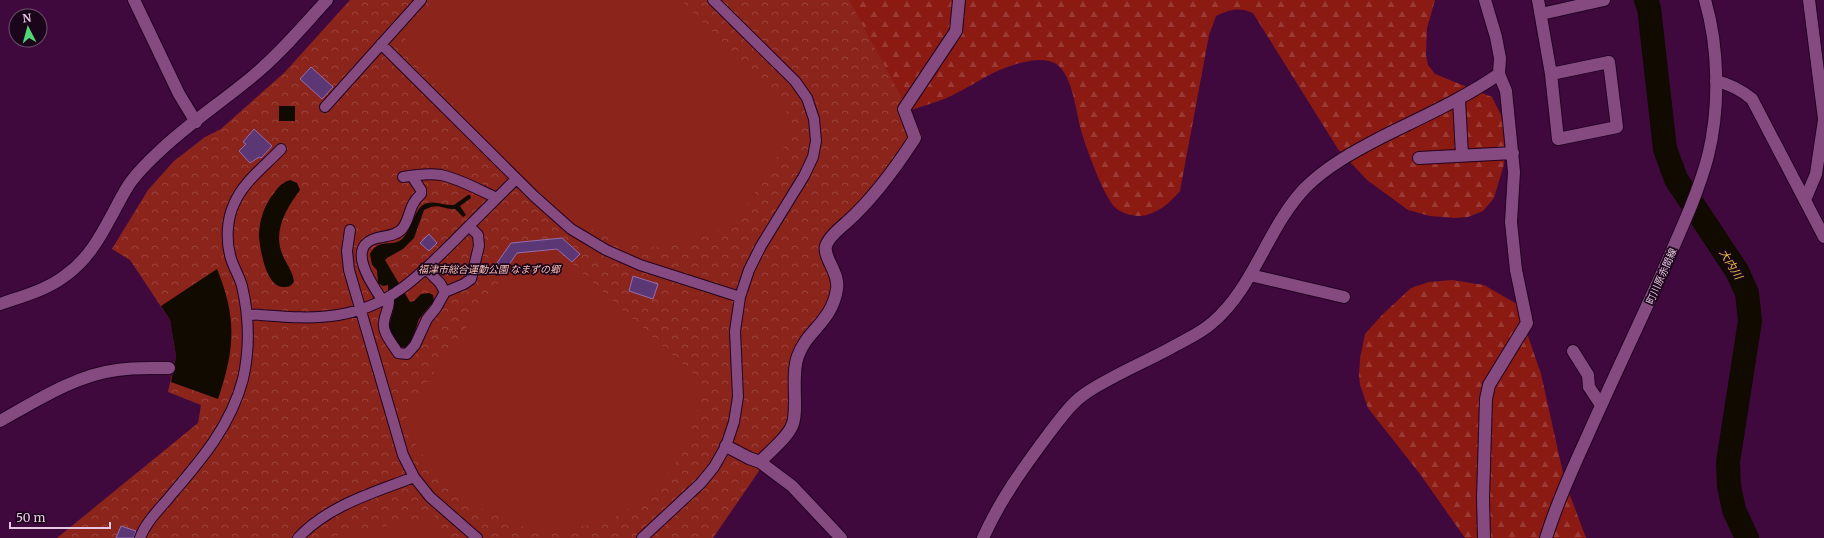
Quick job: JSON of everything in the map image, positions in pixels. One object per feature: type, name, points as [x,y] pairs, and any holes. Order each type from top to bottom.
[{"type":"street","points":[[134,0],[179,94],[196,122]]},
{"type":"street","points":[[0,304],[43,289],[67,275],[86,257],[100,238],[129,185],[163,147],[254,75],[282,48],[326,0]]},
{"type":"street","points":[[325,107],[421,0]]},
{"type":"street","points":[[642,538],[701,483],[714,467],[726,446],[734,422],[738,397],[736,331],[740,297],[749,270],[761,246],[804,176],[813,157],[816,141],[814,119],[807,98],[795,81],[713,0]]},
{"type":"street","points":[[760,462],[792,428],[795,414],[795,366],[798,355],[803,345],[826,319],[834,303],[838,288],[836,273],[826,253],[826,245],[861,209],[900,161],[915,138],[904,109],[956,31],[959,0]]},
{"type":"street","points":[[1484,538],[1483,498],[1486,399],[1489,385],[1527,323],[1516,270],[1511,222],[1514,172],[1506,92],[1499,74],[1500,58],[1496,37],[1485,0]]},
{"type":"street","points":[[1538,0],[1551,74],[1558,139],[1617,127],[1609,62],[1551,74]]},
{"type":"street","points":[[1541,14],[1604,0]]},
{"type":"street","name":"町川原赤間線","points":[[1546,538],[1564,487],[1655,290],[1686,218],[1708,155],[1712,132],[1716,81],[1711,27],[1705,0]]},
{"type":"street","points":[[1805,200],[1816,174],[1824,119],[1809,0]]},
{"type":"street","points":[[381,44],[516,179],[571,229],[606,250],[640,265],[740,297]]},
{"type":"street","points":[[983,538],[995,512],[1017,476],[1071,405],[1090,391],[1166,351],[1211,324],[1229,306],[1304,189],[1320,175],[1351,153],[1459,99],[1499,74]]},
{"type":"street","points":[[1716,81],[1728,84],[1742,91],[1752,99],[1824,237]]},
{"type":"street","points":[[1459,99],[1462,156]]},
{"type":"street","points":[[140,538],[150,521],[216,440],[236,401],[243,378],[247,356],[247,314],[241,284],[230,254],[229,220],[233,205],[239,194],[247,184],[282,150]]},
{"type":"street","points":[[1419,158],[1513,153]]},
{"type":"street","points":[[469,226],[479,239],[473,274],[464,284],[445,292],[436,308],[427,319],[415,345],[407,354],[398,353],[385,332],[384,323],[390,305],[375,289],[362,265],[361,253],[362,248],[369,241],[398,233],[403,228],[414,200],[421,194],[421,190],[407,176],[429,174],[446,176],[497,198]]},
{"type":"street","points":[[247,314],[318,318],[361,311],[386,299],[406,287],[426,269],[516,179]]},
{"type":"street","points":[[350,230],[347,251],[349,270],[400,448],[414,477],[430,497],[477,538]]},
{"type":"street","points":[[426,269],[440,283],[445,292]]},
{"type":"street","points":[[1250,274],[1344,297]]},
{"type":"street","points":[[1574,351],[1588,375],[1589,387],[1601,405]]},
{"type":"street","points":[[0,421],[57,390],[97,374],[117,370],[169,368]]},
{"type":"street","points":[[726,446],[760,462],[792,486],[841,538]]},
{"type":"street","points":[[298,538],[319,519],[338,508],[414,477]]},
{"type":"green space","name":"福津市総合運動公園 なまずの郷","points":[[350,0],[849,0],[903,100],[911,111],[922,136],[907,161],[831,246],[831,252],[841,274],[843,286],[840,302],[829,323],[809,344],[800,360],[800,423],[793,436],[761,468],[713,538],[57,538],[198,423],[201,405],[168,392],[176,356],[170,320],[130,260],[112,249],[148,190],[174,161],[205,137],[221,129],[285,72]]},
{"type":"green space","points":[[441,0],[681,0],[774,93],[785,107],[791,124],[786,144],[740,215],[715,232],[688,243],[656,247],[619,243],[579,223],[548,201],[409,57],[404,41]]},
{"type":"green space","points":[[830,0],[1435,0],[1427,28],[1426,55],[1428,65],[1435,74],[1492,97],[1501,115],[1506,134],[1504,164],[1494,198],[1483,211],[1468,217],[1455,218],[1430,216],[1408,210],[1367,180],[1338,149],[1253,13],[1239,9],[1216,16],[1209,35],[1180,191],[1172,200],[1157,211],[1140,216],[1131,215],[1117,209],[1112,204],[1101,184],[1083,137],[1069,81],[1059,66],[1052,62],[1038,60],[1007,67],[951,96],[908,111]]},
{"type":"green space","points":[[557,250],[702,382],[698,409],[684,452],[661,482],[641,501],[612,519],[590,525],[555,530],[530,529],[484,510],[465,500],[438,476],[417,447],[405,413],[518,255]]},
{"type":"green space","points":[[1452,280],[1484,285],[1517,304],[1541,374],[1565,482],[1586,538],[1465,538],[1420,474],[1368,408],[1360,385],[1359,375],[1360,359],[1365,334],[1382,315],[1411,288],[1429,282]]},
{"type":"green space","points":[[435,516],[439,538],[325,538]]},
{"type":"shaded area","points":[[279,106],[295,106],[295,121],[279,121]]},
{"type":"shaded area","points":[[290,180],[297,183],[300,190],[282,221],[280,230],[280,247],[294,282],[290,286],[284,287],[278,286],[268,275],[261,250],[259,230],[263,213],[270,198],[281,185]]},
{"type":"shaded area","points":[[470,195],[471,198],[460,206],[466,215],[463,217],[455,209],[433,206],[424,210],[414,238],[403,249],[385,260],[410,302],[414,301],[421,294],[429,293],[433,295],[434,301],[419,319],[412,340],[406,348],[400,347],[389,331],[394,307],[388,292],[388,285],[383,286],[378,283],[377,270],[372,265],[370,254],[377,246],[381,244],[394,243],[402,239],[408,231],[420,207],[423,205],[427,203],[434,203],[454,205]]},
{"type":"shaded area","points":[[217,269],[228,303],[231,318],[228,364],[218,399],[171,382],[176,356],[170,320],[161,306]]},
{"type":"building","points":[[311,67],[333,87],[322,99],[300,79]]},
{"type":"building","points":[[254,129],[272,146],[261,158],[259,157],[250,163],[239,151],[246,144],[243,142]]},
{"type":"building","points":[[429,234],[437,243],[429,251],[420,243]]},
{"type":"building","points":[[562,238],[580,254],[572,262],[557,249],[517,253],[506,269],[497,263],[511,243]]},
{"type":"building","points":[[633,276],[658,284],[653,299],[629,291]]},
{"type":"building","points":[[121,526],[136,531],[134,538],[116,538]]},
{"type":"waterway","name":"大内川","points":[[1646,0],[1649,8],[1665,149],[1676,179],[1737,271],[1747,293],[1750,321],[1728,462],[1729,486],[1734,510],[1747,538]]}]
